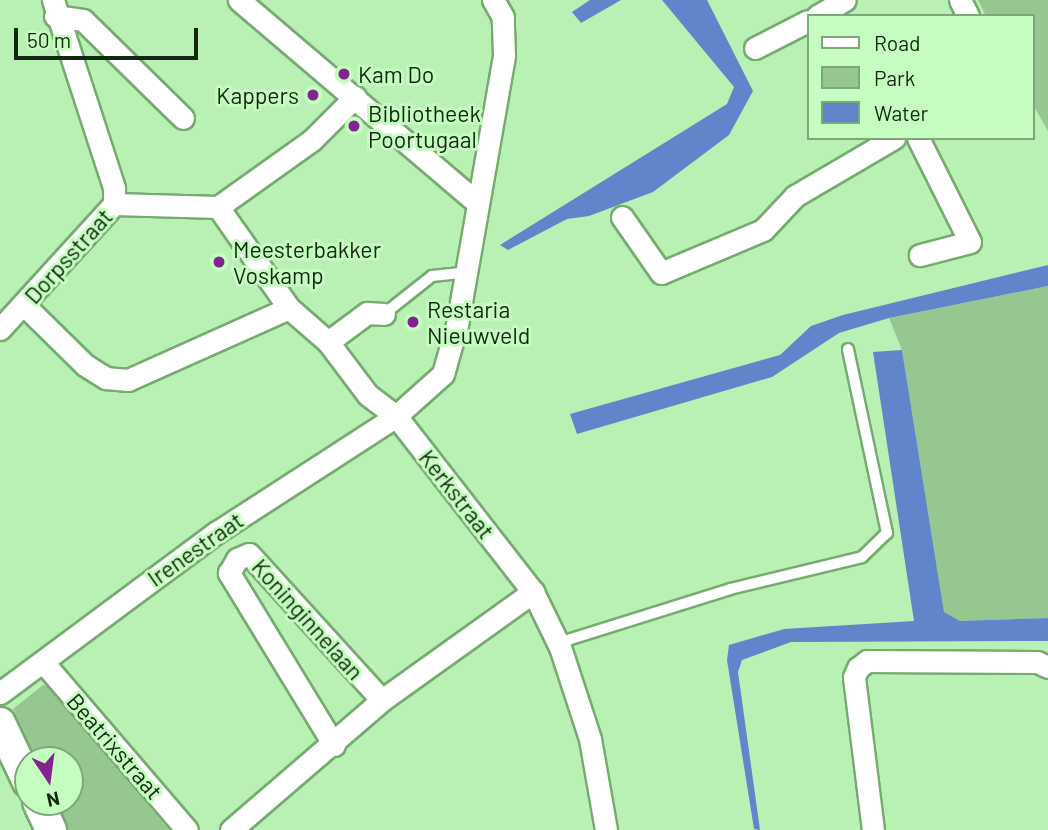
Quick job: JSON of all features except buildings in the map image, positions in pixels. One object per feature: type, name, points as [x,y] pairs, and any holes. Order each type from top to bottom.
[{"type":"street","points":[[239,0],[475,201]]},
{"type":"street","name":"Irenestraat","points":[[0,693],[217,533],[396,416],[443,374],[457,325],[475,201],[494,123],[504,55],[503,18],[494,0]]},
{"type":"street","points":[[820,14],[845,0]]},
{"type":"street","points":[[54,8],[83,20],[183,118]]},
{"type":"street","points":[[54,8],[114,188],[114,204]]},
{"type":"street","points":[[755,48],[806,22]]},
{"type":"street","points":[[218,207],[312,140],[355,97]]},
{"type":"street","points":[[622,217],[662,273],[763,230],[795,196],[891,140]]},
{"type":"street","points":[[919,140],[970,242],[920,255]]},
{"type":"street","name":"Dorpsstraat","points":[[0,329],[114,204],[218,207]]},
{"type":"street","name":"Kerkstraat","points":[[218,207],[293,312],[328,342],[368,395],[396,416],[533,592],[558,643],[590,739],[606,830]]},
{"type":"street","points":[[24,305],[85,365],[106,377],[128,380],[293,312]]},
{"type":"street","points":[[328,342],[367,313],[384,314]]},
{"type":"street","name":"Koninginnelaan","points":[[334,744],[229,573],[237,559],[249,554],[382,700]]},
{"type":"street","name":"Koninginnelaan","points":[[231,830],[382,700],[533,592]]},
{"type":"street","points":[[873,830],[854,677],[858,668],[867,661],[1037,662],[1048,667]]},
{"type":"street","name":"Beatrixstraat","points":[[43,662],[187,830]]},
{"type":"street","points":[[0,723],[14,752]]},
{"type":"lane","points":[[384,314],[432,276],[463,272]]},
{"type":"lane","points":[[558,643],[730,589],[862,557],[887,533],[848,349]]},
{"type":"green space","points":[[978,0],[1048,0],[1048,131],[1034,106],[1034,14],[985,14]]},
{"type":"green space","points":[[1048,286],[1048,618],[960,621],[944,612],[902,350],[889,318]]},
{"type":"green space","points":[[43,685],[47,686],[169,830],[65,830],[58,816],[84,816],[84,746],[28,746],[13,709]]},
{"type":"water","points":[[590,0],[621,0],[581,23],[572,12]]},
{"type":"water","points":[[662,0],[707,0],[753,91],[729,135],[653,192],[589,216],[567,219],[508,250],[500,245],[727,104],[734,87]]},
{"type":"water","points":[[1048,265],[1048,286],[889,318],[839,333],[772,377],[577,434],[570,414],[780,355],[811,326],[843,315]]},
{"type":"water","points":[[902,350],[944,612],[960,621],[1048,618],[1048,641],[791,642],[742,660],[738,672],[760,830],[754,829],[727,660],[729,645],[784,629],[914,621],[873,352]]},
{"type":"place","name":"Kam Do","points":[[344,74]]},
{"type":"place","name":"Kappers","points":[[313,95]]},
{"type":"place","name":"Bibliotheek Poortugaal","points":[[354,126]]},
{"type":"place","name":"Meesterbakker Voskamp","points":[[219,262]]},
{"type":"place","name":"Restaria Nieuwveld","points":[[413,322]]}]
